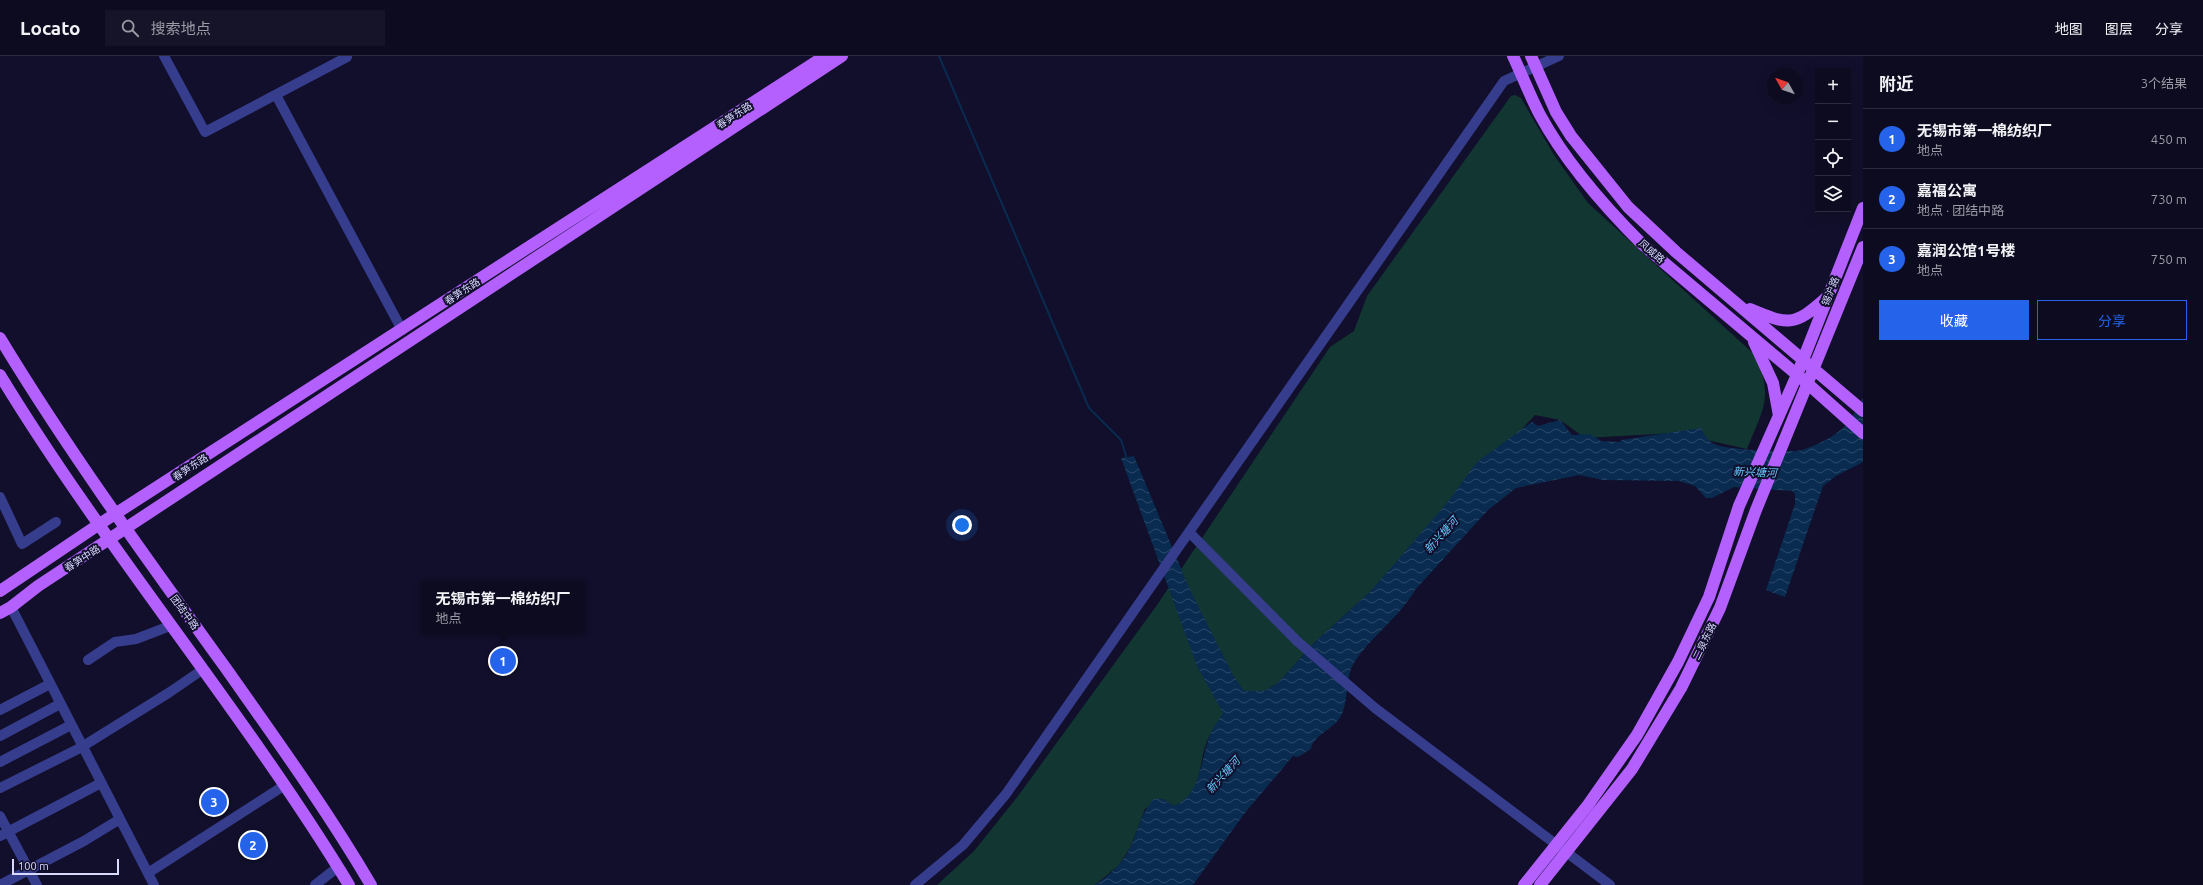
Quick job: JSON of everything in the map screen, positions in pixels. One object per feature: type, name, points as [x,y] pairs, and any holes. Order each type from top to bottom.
[{"type":"main road","name":"春笋东路","points":[[98,525],[825,56]]},
{"type":"main road","name":"春笋东路","points":[[126,529],[842,56]]},
{"type":"main road","name":"凤威路","points":[[1514,56],[1520,75],[1539,113],[1556,141],[1600,200],[1642,244],[1808,384],[1863,434]]},
{"type":"main road","name":"凤威路","points":[[1531,56],[1556,112],[1571,136],[1607,184],[1653,233],[1804,358],[1863,410]]},
{"type":"main road","name":"锡沪路","points":[[1797,375],[1863,208]]},
{"type":"main road","name":"锡沪路","points":[[1814,368],[1863,247]]},
{"type":"main road","points":[[1738,304],[1775,319],[1790,322],[1808,315],[1828,296]]},
{"type":"main road","points":[[1749,334],[1759,350],[1773,383],[1778,416]]},
{"type":"main road","name":"团结中路","points":[[0,338],[41,406],[126,529],[288,756],[371,885]]},
{"type":"main road","name":"二泉东路","points":[[1540,885],[1632,769],[1681,688],[1720,608],[1756,510],[1814,368]]},
{"type":"main road","name":"团结中路","points":[[0,375],[108,541],[285,785],[349,885]]},
{"type":"main road","name":"二泉东路","points":[[1524,885],[1588,805],[1637,735],[1678,662],[1709,597],[1739,506],[1797,375]]},
{"type":"main road","name":"春笋中路","points":[[1,591],[98,525]]},
{"type":"main road","name":"春笋中路","points":[[5,610],[38,586],[126,529]]},
{"type":"street","points":[[164,56],[205,132],[347,57],[346,56]]},
{"type":"street","points":[[915,885],[963,845],[1006,794],[1504,81],[1559,56]]},
{"type":"street","points":[[276,95],[402,330]]},
{"type":"street","points":[[0,497],[22,544],[56,522]]},
{"type":"street","points":[[1189,532],[1297,641],[1375,708],[1610,885]]},
{"type":"street","points":[[5,610],[50,684],[154,885]]},
{"type":"street","points":[[88,660],[115,642],[136,639],[170,626]]},
{"type":"street","points":[[0,788],[82,746],[170,692],[202,670]]},
{"type":"street","points":[[0,710],[50,684]]},
{"type":"street","points":[[0,736],[60,704]]},
{"type":"street","points":[[0,762],[71,725]]},
{"type":"street","points":[[4,834],[101,783]]},
{"type":"street","points":[[148,873],[285,785]]},
{"type":"street","points":[[0,816],[4,834],[29,870],[37,885]]},
{"type":"street","points":[[0,885],[84,841],[120,819]]},
{"type":"street","points":[[315,885],[338,867]]},
{"type":"green space","points":[[1515,95],[1521,98],[1554,155],[1588,203],[1755,355],[1761,369],[1765,393],[1762,413],[1747,449],[1675,433],[1585,438],[1560,420],[1535,415],[1370,592],[1316,641],[1277,684],[1264,691],[1244,691],[1210,735],[1203,755],[1196,785],[1191,793],[1184,801],[1174,806],[1163,799],[1145,809],[1130,848],[1118,866],[1095,885],[937,885],[974,851],[1018,796],[1157,605],[1330,347],[1354,331],[1367,296],[1511,96]]},
{"type":"water","name":"新兴塘河","points":[[1863,398],[1863,462],[1836,476],[1823,486],[1785,597],[1766,590],[1795,504],[1795,494],[1792,491],[1734,487],[1712,498],[1706,498],[1695,486],[1679,481],[1603,480],[1579,475],[1516,488],[1488,510],[1415,590],[1401,609],[1368,644],[1351,669],[1345,706],[1339,719],[1315,740],[1311,749],[1298,757],[1293,756],[1244,814],[1193,885],[1095,885],[1111,873],[1124,858],[1131,846],[1146,810],[1154,799],[1163,799],[1174,806],[1183,801],[1190,794],[1195,786],[1210,735],[1223,713],[1197,666],[1121,458],[1134,456],[1190,590],[1233,675],[1244,691],[1264,691],[1277,684],[1316,641],[1370,592],[1446,504],[1477,462],[1532,422],[1538,426],[1560,420],[1572,435],[1590,434],[1601,441],[1620,442],[1621,440],[1701,428],[1709,441],[1721,446],[1758,450],[1795,451],[1811,447],[1830,438],[1842,429]]},
{"type":"waterway","points":[[939,56],[1089,408],[1121,440],[1127,459]]},
{"type":"place","name":"无锡市第一棉纺织厂","points":[[503,661]]},
{"type":"place","name":"嘉润公馆1号楼","points":[[214,802]]},
{"type":"place","name":"嘉福公寓","points":[[253,845]]}]
